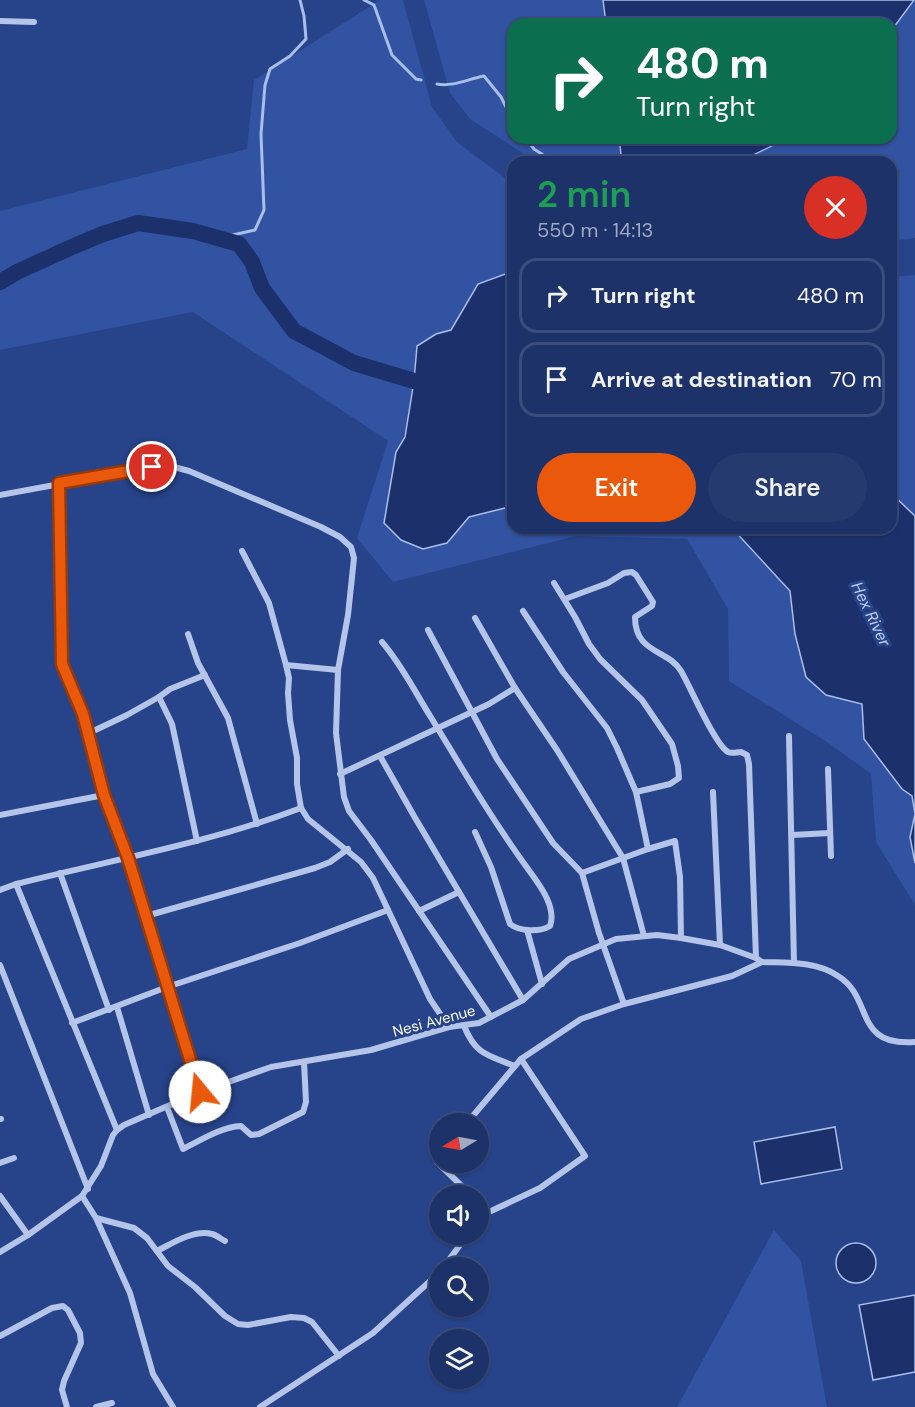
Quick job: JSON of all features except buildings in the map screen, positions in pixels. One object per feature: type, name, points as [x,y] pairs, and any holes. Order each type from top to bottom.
[{"type":"street","points":[[0,21],[34,22]]},
{"type":"street","points":[[0,495],[152,467],[174,467],[189,471],[321,527],[340,537],[351,547],[354,558],[348,615],[338,670],[336,733],[344,797],[349,811],[491,1017]]},
{"type":"street","points":[[59,483],[62,664],[83,714],[104,795],[128,858],[200,1092]]},
{"type":"street","points":[[242,551],[269,603],[289,678],[290,720],[297,758],[297,784],[301,808],[308,819],[348,849],[373,878],[430,999],[449,1027]]},
{"type":"street","points":[[475,1113],[521,1059],[581,1019],[624,1004],[732,976],[759,960],[747,755],[725,749],[708,723],[680,669],[649,648],[643,641],[635,617],[652,606],[653,602],[636,575],[632,572],[624,573],[608,584],[565,599]]},
{"type":"street","points":[[554,583],[594,652],[642,700],[672,744],[679,778],[670,784],[636,792]]},
{"type":"street","points":[[523,612],[562,672],[607,728],[636,792],[648,849]]},
{"type":"street","points":[[475,618],[515,688],[622,858],[644,936]]},
{"type":"street","points":[[428,630],[497,759],[553,843],[582,873],[624,1004]]},
{"type":"street","points":[[188,634],[198,663],[228,717],[257,824]]},
{"type":"street","points":[[382,642],[496,824],[540,885],[552,912],[553,920],[547,929],[517,929],[510,924],[491,867],[475,832]]},
{"type":"street","points":[[286,665],[338,670]]},
{"type":"street","points":[[87,734],[128,715],[170,689],[205,675]]},
{"type":"street","points":[[340,774],[472,712],[515,688]]},
{"type":"street","points":[[159,697],[172,724],[197,841]]},
{"type":"street","points":[[789,736],[794,963]]},
{"type":"street","points":[[380,756],[523,1000]]},
{"type":"street","points":[[828,770],[831,856]]},
{"type":"street","points":[[713,792],[720,945]]},
{"type":"street","points":[[0,815],[104,795]]},
{"type":"street","points":[[0,890],[60,873],[197,841],[257,824],[301,808]]},
{"type":"street","points":[[792,835],[830,833]]},
{"type":"street","points":[[582,873],[675,841],[680,877],[681,938]]},
{"type":"street","points":[[146,916],[315,868],[330,862],[348,849]]},
{"type":"street","points":[[60,873],[109,1010]]},
{"type":"street","points":[[0,1252],[82,1196],[101,1166],[112,1135],[117,1130],[16,884]]},
{"type":"street","points":[[419,911],[459,891]]},
{"type":"street","points":[[72,1023],[167,987],[388,910]]},
{"type":"street","points":[[527,930],[542,984]]},
{"type":"street","name":"Nesi Avenue","points":[[117,1130],[200,1092],[271,1067],[371,1050],[449,1027],[479,1023],[523,1000],[569,959],[616,939],[644,936],[681,938],[720,945],[759,960],[817,966],[841,977],[853,989],[863,1015],[886,1041],[915,1042]]},
{"type":"street","points":[[0,964],[88,1189]]},
{"type":"street","points":[[117,1007],[149,1115]]},
{"type":"street","points":[[464,1026],[471,1043],[483,1054],[514,1066]]},
{"type":"street","points":[[489,1212],[540,1188],[585,1156],[521,1059]]},
{"type":"street","points":[[167,1107],[183,1149],[211,1135],[235,1127],[241,1126],[251,1135],[259,1134],[303,1112],[306,1102],[303,1062]]},
{"type":"street","points":[[0,1163],[14,1158]]},
{"type":"street","points":[[448,1173],[461,1185]]},
{"type":"street","points":[[0,1196],[28,1235]]},
{"type":"street","points":[[82,1196],[96,1218],[130,1293],[153,1374],[173,1407]]},
{"type":"street","points":[[96,1218],[134,1228],[147,1238],[168,1266],[195,1287],[225,1316],[238,1324],[248,1325],[291,1317],[304,1318],[312,1322],[339,1356]]},
{"type":"street","points":[[157,1251],[199,1234],[211,1234],[225,1241]]},
{"type":"street","points":[[260,1407],[373,1333],[429,1282]]},
{"type":"street","points":[[0,1336],[52,1308],[63,1306],[68,1310],[80,1333],[81,1342],[62,1390],[67,1407]]},
{"type":"street","points":[[96,1407],[112,1403]]},
{"type":"shaded area","points":[[380,0],[403,0],[432,107],[457,142],[507,180],[507,273],[478,284],[451,330],[436,334],[417,346],[410,414],[396,452],[447,543],[469,517],[507,508],[507,534],[738,534],[790,591],[795,634],[827,695],[862,704],[864,739],[902,789],[912,796],[915,814],[910,837],[915,863],[915,905],[876,842],[871,774],[827,742],[729,681],[728,609],[687,539],[576,536],[393,582],[357,538],[388,441],[193,312],[0,350],[0,211],[247,149],[254,80]]},
{"type":"shaded area","points":[[424,0],[602,0],[604,18],[507,18],[507,143],[470,119],[450,93]]},
{"type":"shaded area","points":[[915,0],[915,238],[897,240],[897,156],[754,156],[777,144],[897,144],[897,24]]},
{"type":"shaded area","points":[[509,144],[619,144],[620,156],[528,156]]},
{"type":"shaded area","points":[[915,275],[915,516],[897,499],[897,276]]},
{"type":"shaded area","points":[[774,1230],[801,1261],[827,1407],[677,1407]]},
{"type":"water","points":[[603,0],[914,0],[897,23],[897,18],[605,18]]},
{"type":"water","points":[[620,144],[776,144],[751,156],[621,156]]},
{"type":"water","points":[[507,273],[507,508],[469,517],[447,543],[423,549],[401,540],[384,523],[396,452],[405,437],[417,346],[436,334],[451,330],[478,284]]},
{"type":"water","name":"Hex River","points":[[897,499],[915,516],[915,814],[912,796],[902,789],[864,739],[862,704],[826,695],[806,677],[795,634],[790,591],[738,534],[897,534]]},
{"type":"water","points":[[915,814],[915,863],[910,837]]},
{"type":"water","points":[[835,1127],[842,1169],[761,1184],[754,1142]]},
{"type":"water","points":[[856,1243],[870,1249],[876,1263],[870,1277],[856,1283],[842,1277],[836,1263],[842,1249]]},
{"type":"water","points":[[915,1295],[915,1372],[873,1380],[859,1305]]},
{"type":"waterway","points":[[219,238],[255,230],[264,210],[261,134],[265,85],[270,69],[290,56],[306,39],[300,0]]},
{"type":"waterway","points":[[364,0],[374,5],[392,55],[416,79],[421,80]]},
{"type":"waterway","points":[[437,84],[455,84],[484,76],[501,97],[507,109]]},
{"type":"waterway","points":[[530,144],[545,156]]},
{"type":"waterway","points":[[0,282],[74,246],[138,223],[193,231],[239,244],[252,262],[262,288],[294,331],[354,363],[414,381],[434,384]]},
{"type":"route","points":[[152,467],[59,483],[62,664],[64,675],[83,714],[104,795],[128,858],[200,1092]]}]
